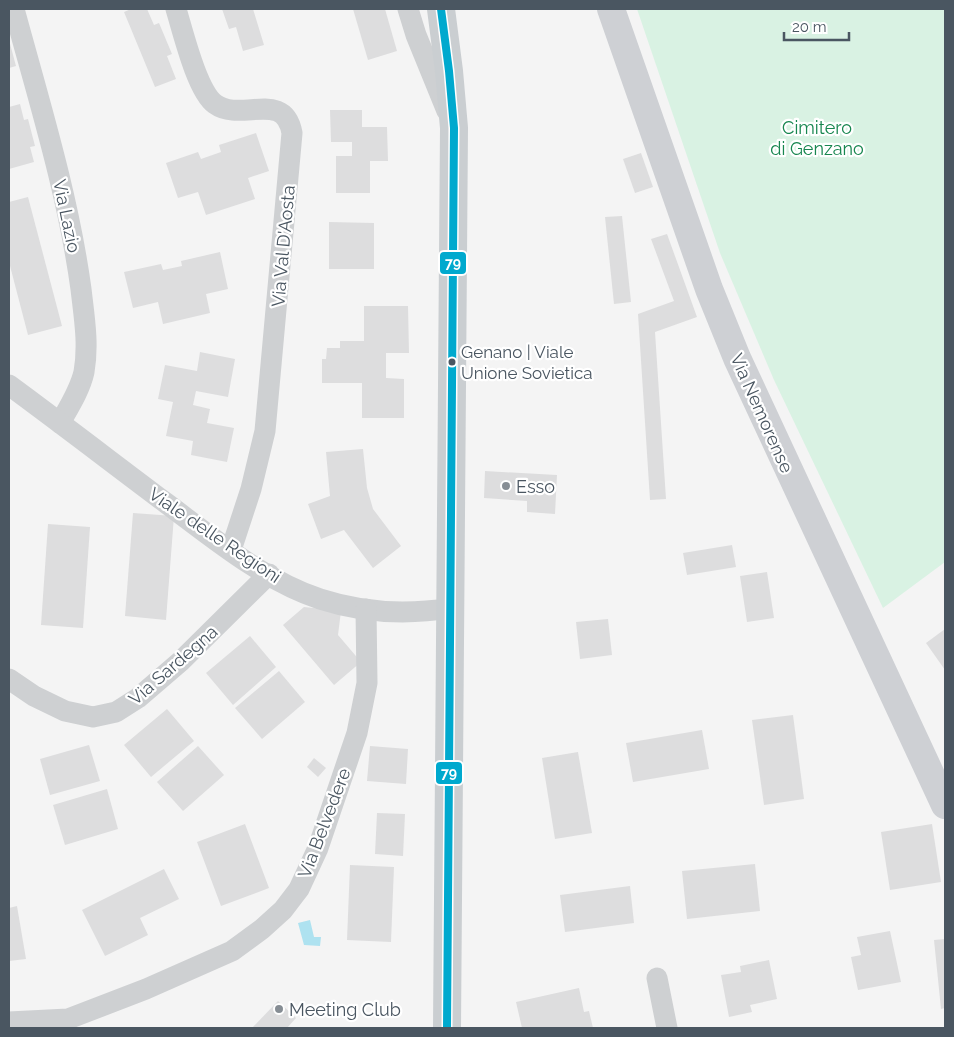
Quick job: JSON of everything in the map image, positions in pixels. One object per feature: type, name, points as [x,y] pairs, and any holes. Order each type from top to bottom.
[{"type":"main road","points":[[440,9],[450,71],[454,128],[447,1028]]},
{"type":"main road","name":"Via Nemorense","points":[[611,9],[706,280],[737,358],[945,805]]},
{"type":"street","name":"Via Lazio","points":[[14,9],[68,213],[84,309],[87,351],[84,373],[76,396],[60,423]]},
{"type":"street","name":"Via Val D'Aosta","points":[[176,9],[200,83],[210,100],[230,111],[264,109],[278,111],[288,121],[292,133],[265,431],[256,472],[231,550]]},
{"type":"street","points":[[408,9],[416,34],[454,128]]},
{"type":"street","name":"Viale delle Regioni","points":[[9,385],[231,550],[269,574],[318,598],[366,609],[402,613],[451,608]]},
{"type":"street","name":"Via Sardegna","points":[[9,679],[38,699],[65,711],[93,717],[116,712],[138,698],[181,661],[269,574]]},
{"type":"street","name":"Via Belvedere","points":[[9,1022],[69,1024],[223,956],[262,929],[291,900],[318,848],[357,733],[367,683],[366,609]]},
{"type":"street","points":[[657,978],[667,1028]]},
{"type":"green space","name":"Cimitero di Genzano","points":[[637,9],[945,9],[945,562],[883,608],[774,380],[720,253]]},
{"type":"water","points":[[310,920],[314,937],[321,937],[320,946],[304,945],[298,923]]},
{"type":"building","points":[[131,9],[147,9],[154,25],[159,23],[172,54],[167,56],[176,79],[155,87],[124,12]]},
{"type":"building","points":[[222,9],[253,9],[264,45],[243,51],[236,27],[229,29]]},
{"type":"building","points":[[353,9],[385,9],[397,51],[368,60]]},
{"type":"building","points":[[9,40],[16,66],[9,68]]},
{"type":"building","points":[[20,104],[24,120],[28,119],[35,146],[30,147],[34,162],[9,169],[9,107]]},
{"type":"building","points":[[330,110],[362,110],[362,127],[387,127],[388,161],[370,161],[370,193],[336,193],[336,156],[352,156],[352,142],[331,142]]},
{"type":"building","points":[[256,133],[269,171],[248,178],[255,199],[206,215],[198,192],[178,198],[166,163],[198,152],[201,159],[221,152],[219,145]]},
{"type":"building","points":[[641,153],[653,187],[635,193],[623,159]]},
{"type":"building","points":[[28,197],[62,326],[28,335],[9,262],[9,202]]},
{"type":"building","points":[[622,216],[631,302],[614,304],[605,217]]},
{"type":"building","points":[[329,222],[374,223],[374,269],[329,269]]},
{"type":"building","points":[[667,234],[697,317],[655,332],[666,499],[650,500],[638,314],[674,301],[651,239]]},
{"type":"building","points":[[220,252],[228,289],[206,294],[210,313],[163,324],[158,302],[133,308],[124,272],[161,264],[163,270],[182,266],[181,261]]},
{"type":"building","points":[[364,306],[408,306],[409,353],[386,353],[386,378],[404,379],[404,418],[362,418],[362,383],[322,383],[322,359],[326,359],[327,348],[340,348],[340,341],[364,341]]},
{"type":"building","points":[[200,352],[235,359],[228,397],[196,391],[193,405],[210,409],[207,423],[234,428],[227,462],[191,455],[193,441],[166,436],[173,402],[158,399],[165,365],[197,371]]},
{"type":"building","points":[[363,449],[367,488],[373,509],[401,546],[373,568],[344,530],[321,539],[308,504],[330,496],[326,452]]},
{"type":"building","points":[[485,471],[557,475],[555,514],[527,512],[527,501],[484,498]]},
{"type":"building","points":[[133,513],[174,516],[166,620],[125,616]]},
{"type":"building","points":[[48,524],[90,527],[83,628],[41,625]]},
{"type":"building","points":[[732,545],[736,567],[687,575],[683,553]]},
{"type":"building","points":[[767,572],[774,618],[747,622],[740,576]]},
{"type":"building","points":[[304,607],[341,611],[338,635],[361,662],[334,685],[283,625]]},
{"type":"building","points":[[608,619],[612,655],[580,659],[576,622]]},
{"type":"building","points":[[945,629],[945,670],[926,643]]},
{"type":"building","points":[[250,636],[276,667],[233,705],[206,673]]},
{"type":"building","points":[[279,671],[305,702],[262,739],[235,708]]},
{"type":"building","points":[[167,709],[194,741],[151,777],[124,745]]},
{"type":"building","points":[[793,715],[804,799],[764,805],[752,720]]},
{"type":"building","points":[[702,730],[709,769],[633,782],[626,743]]},
{"type":"building","points":[[89,745],[100,781],[50,795],[40,759]]},
{"type":"building","points":[[198,746],[224,775],[183,811],[157,782]]},
{"type":"building","points":[[370,746],[408,749],[406,784],[367,781]]},
{"type":"building","points":[[578,752],[592,833],[555,839],[542,758]]},
{"type":"building","points":[[314,758],[326,768],[318,777],[307,767]]},
{"type":"building","points":[[107,789],[118,829],[65,845],[53,805]]},
{"type":"building","points":[[377,813],[405,814],[403,856],[375,854]]},
{"type":"building","points":[[245,824],[269,888],[221,906],[197,842]]},
{"type":"building","points":[[932,824],[941,882],[890,890],[881,832]]},
{"type":"building","points":[[755,864],[760,911],[687,919],[682,871]]},
{"type":"building","points":[[350,865],[394,867],[391,942],[347,940]]},
{"type":"building","points":[[164,869],[179,899],[140,918],[148,935],[105,956],[82,910]]},
{"type":"building","points":[[630,886],[634,923],[565,932],[560,895]]},
{"type":"building","points":[[17,906],[26,959],[9,961],[9,908]]},
{"type":"building","points":[[890,931],[901,982],[858,990],[851,957],[861,955],[857,937]]},
{"type":"building","points":[[945,939],[945,1008],[941,1009],[934,940]]},
{"type":"building","points":[[769,960],[777,999],[750,1005],[752,1012],[729,1017],[721,975],[741,972],[740,966]]},
{"type":"building","points":[[579,988],[584,1012],[589,1011],[593,1028],[522,1028],[516,1002]]},
{"type":"building","name":"Meeting Club","points":[[278,1001],[296,1018],[287,1028],[252,1028]]},
{"type":"transit line","name":"79","points":[[441,9],[454,128],[447,1028]]},
{"type":"place","name":"Genano | Viale Unione Sovietica","points":[[452,362]]},
{"type":"place","name":"Esso","points":[[506,486]]},
{"type":"place","name":"Meeting Club","points":[[279,1009]]}]
